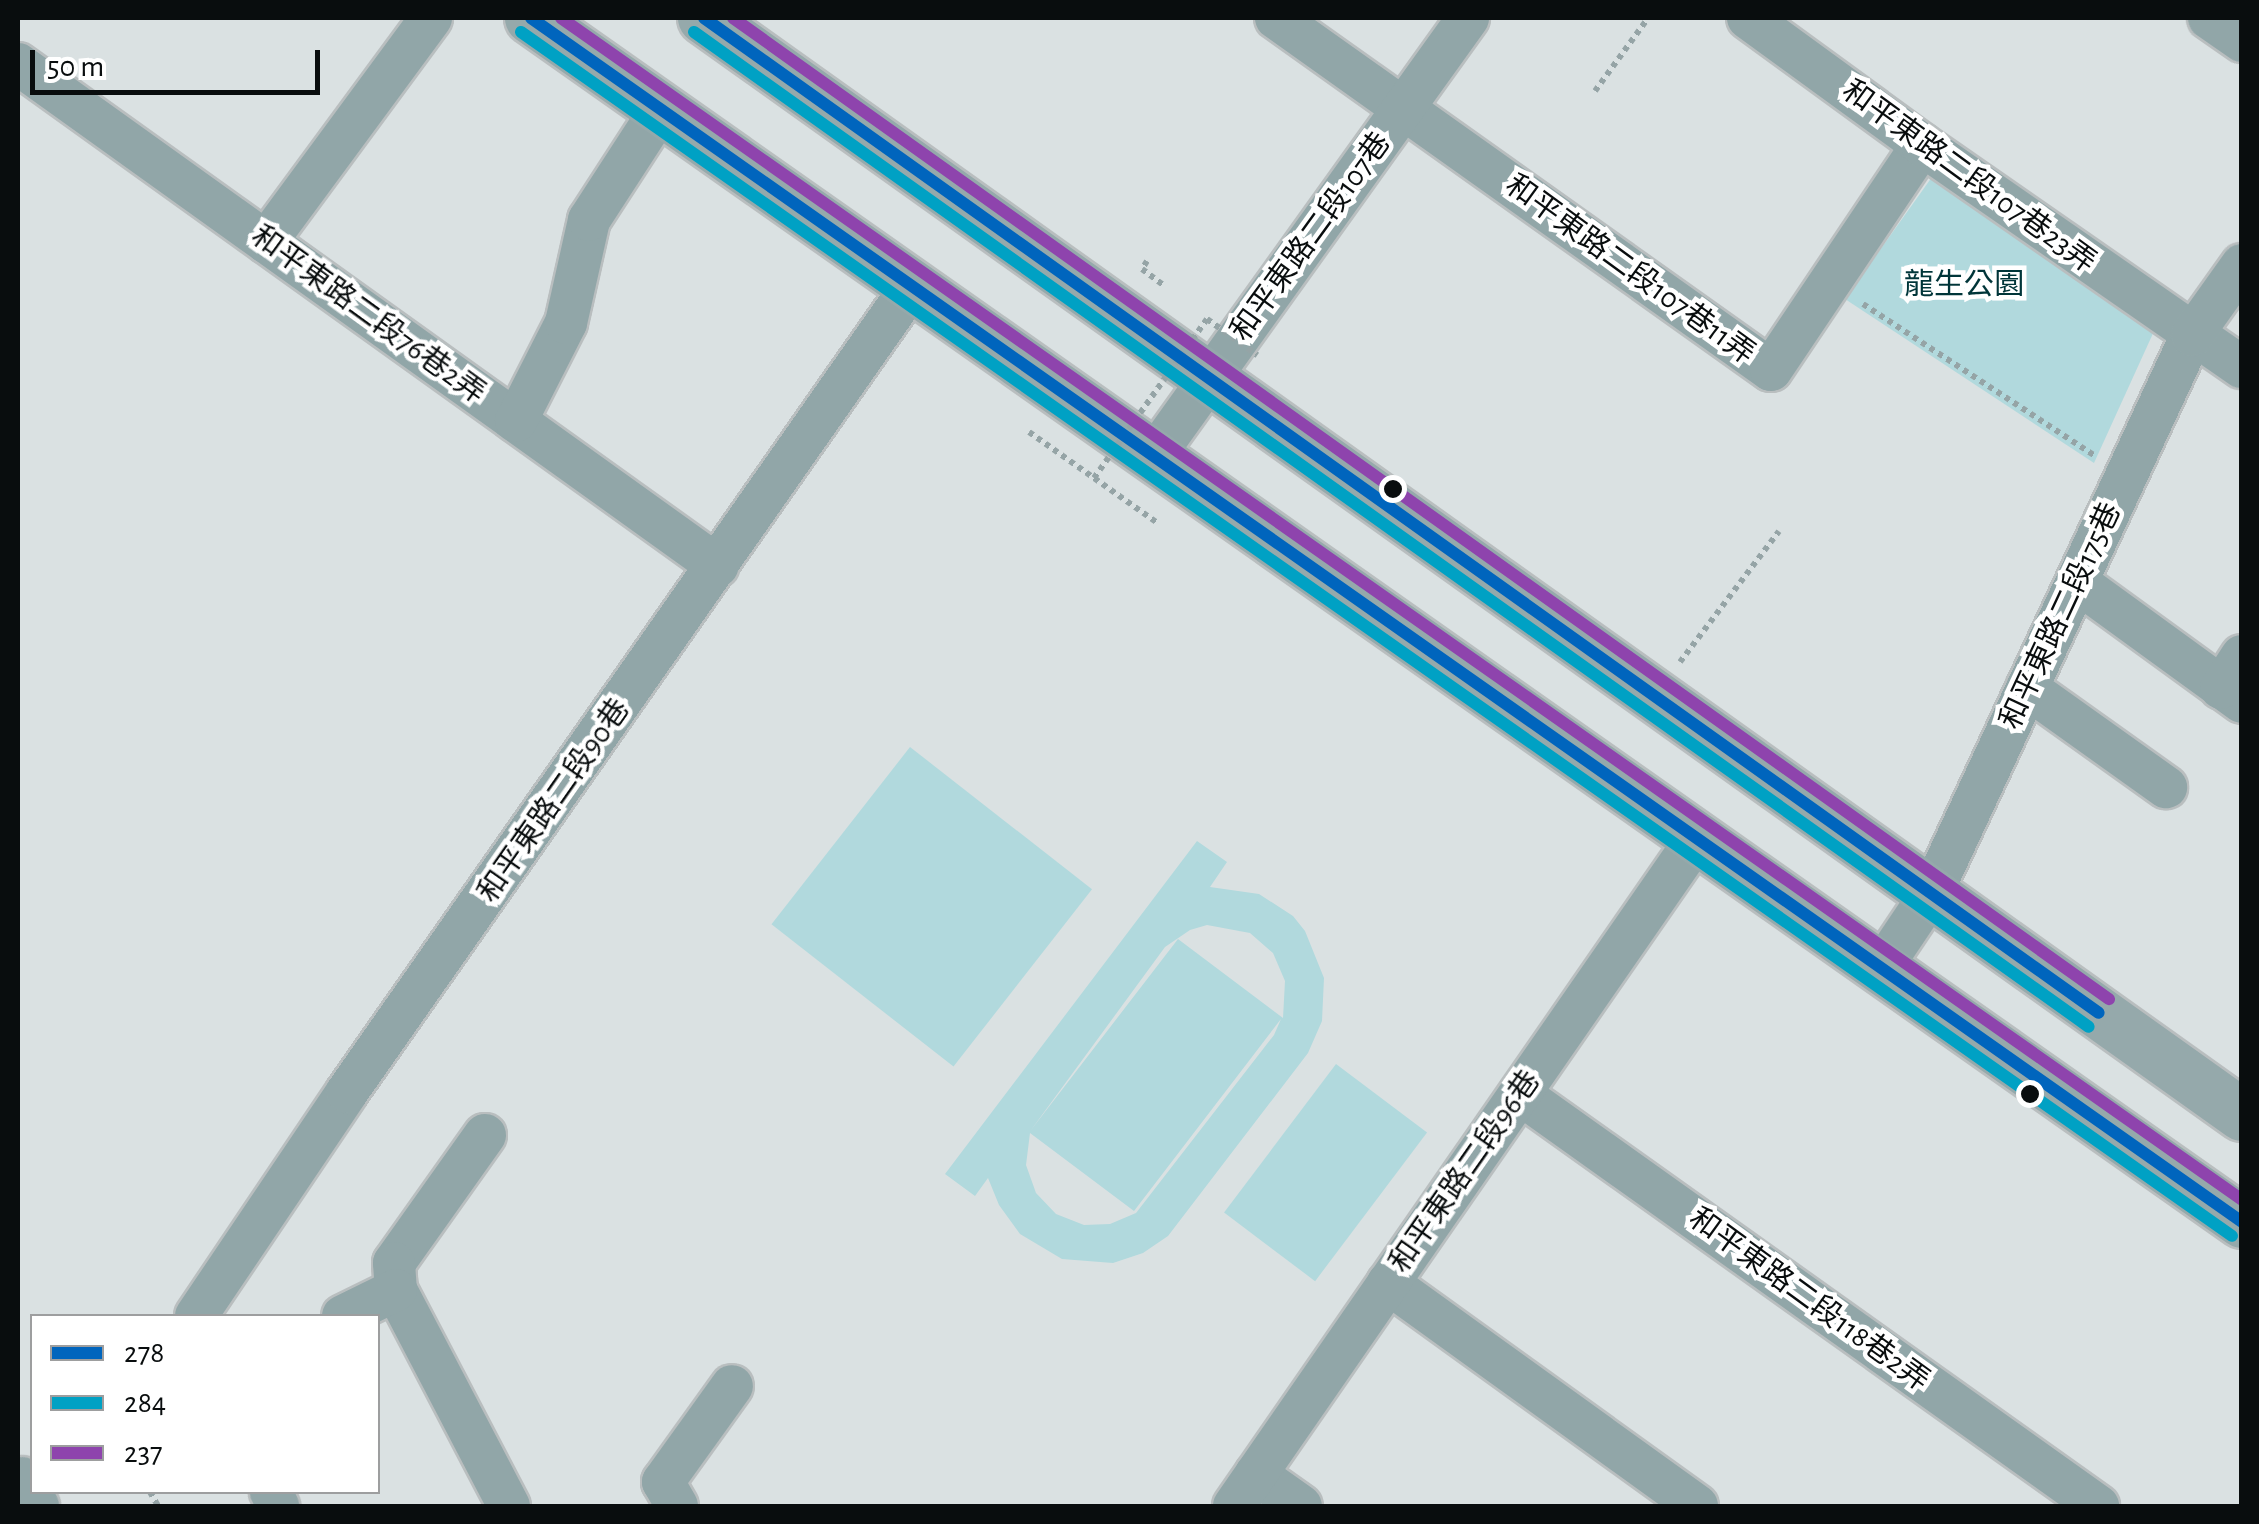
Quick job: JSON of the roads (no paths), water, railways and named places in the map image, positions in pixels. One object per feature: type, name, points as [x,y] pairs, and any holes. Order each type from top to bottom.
[{"type":"main road","points":[[531,18],[2242,1222]]},
{"type":"main road","points":[[704,18],[2242,1115]]},
{"type":"street","points":[[266,242],[431,18]]},
{"type":"street","points":[[1276,18],[1404,108]]},
{"type":"street","name":"和平東路二段107巷","points":[[1154,456],[1468,18]]},
{"type":"street","name":"和平東路二段107巷23弄","points":[[1748,18],[2192,336],[2242,367]]},
{"type":"street","points":[[2209,18],[2242,41]]},
{"type":"street","name":"和平東路二段76巷2弄","points":[[18,64],[718,566]]},
{"type":"street","name":"和平東路二段107巷11弄","points":[[1404,108],[1771,370],[1922,145]]},
{"type":"street","points":[[516,421],[566,322],[590,220],[661,109]]},
{"type":"street","name":"和平東路二段175巷","points":[[1881,968],[1932,892],[2192,336],[2242,265]]},
{"type":"street","name":"和平東路二段90巷","points":[[197,1314],[348,1092],[912,286]]},
{"type":"street","points":[[2077,582],[2235,682]]},
{"type":"street","points":[[2027,688],[2166,788]]},
{"type":"street","name":"和平東路二段96巷","points":[[1245,1490],[1697,838]]},
{"type":"street","name":"和平東路二段118巷2弄","points":[[1520,1094],[2098,1506]]},
{"type":"street","points":[[485,1135],[394,1264],[396,1290],[510,1506]]},
{"type":"street","points":[[1388,1283],[1696,1506]]},
{"type":"street","points":[[347,1314],[396,1290]]},
{"type":"street","points":[[677,1506],[663,1482],[732,1386]]},
{"type":"street","points":[[1245,1490],[1301,1506]]},
{"type":"park label","name":"龍生公園","points":[[1964,285]]}]
